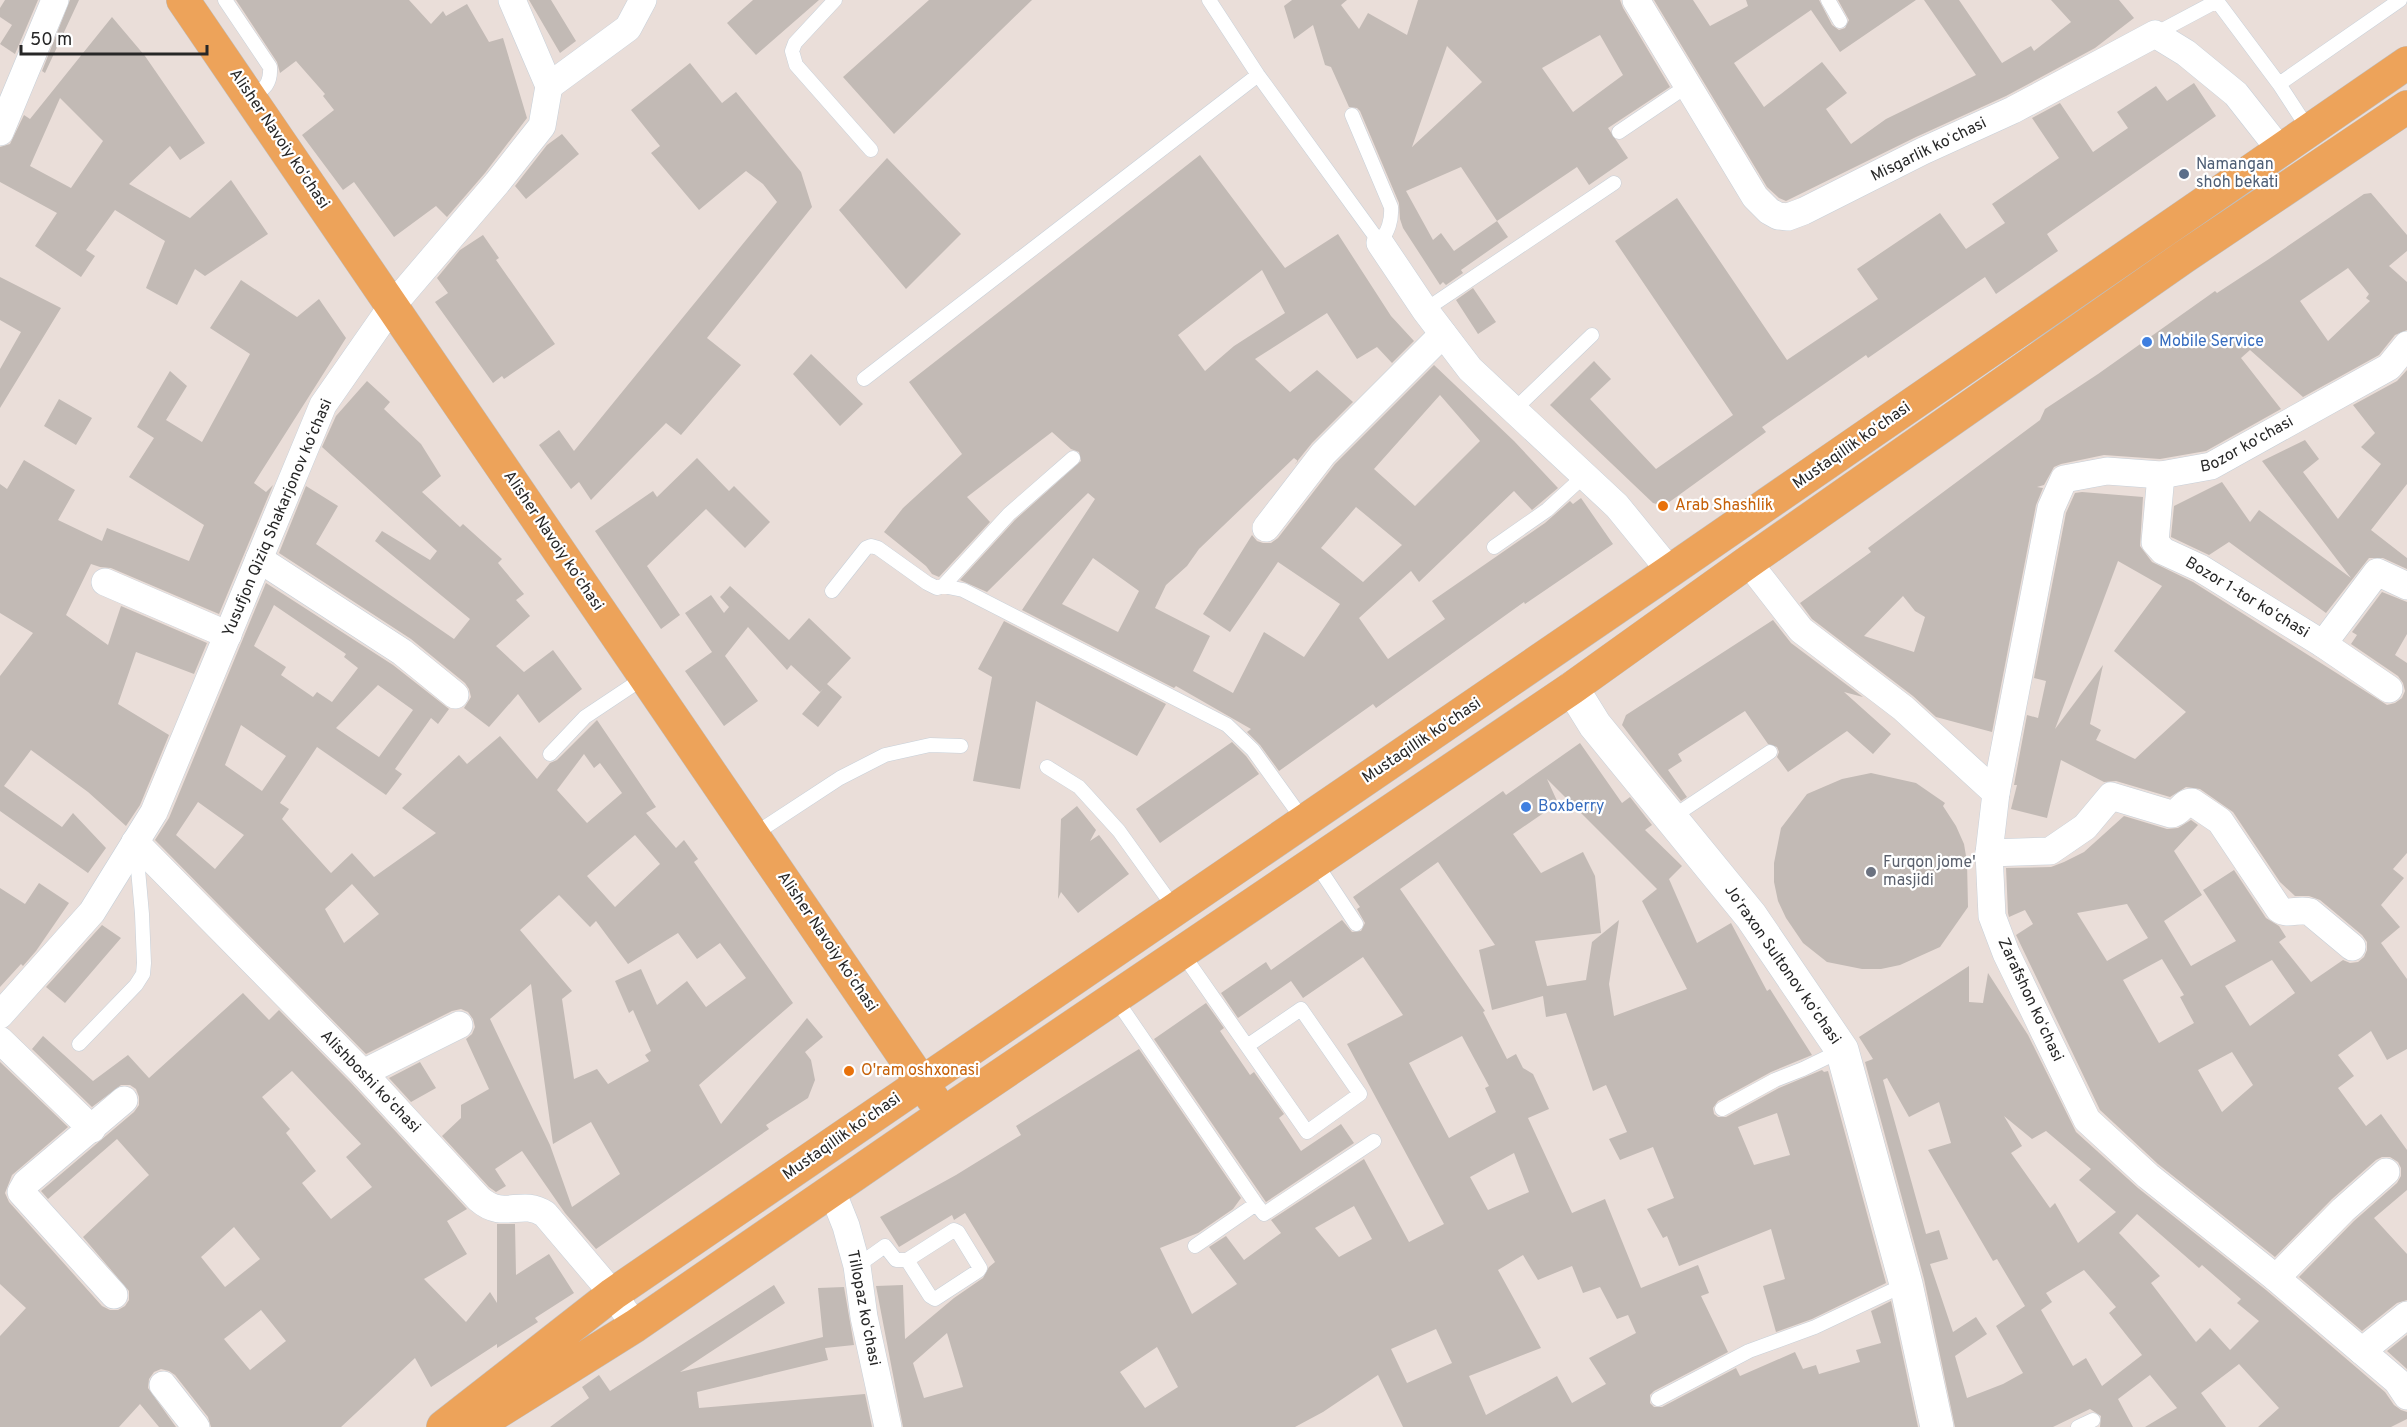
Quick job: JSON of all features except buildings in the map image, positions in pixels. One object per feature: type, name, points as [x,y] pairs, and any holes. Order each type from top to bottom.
[{"type":"main road","name":"Alisher Navoiy koʻchasi","points":[[183,0],[943,1114]]},
{"type":"main road","name":"Mustaqillik koʻchasi","points":[[443,1427],[613,1294],[1670,571],[2407,63]]},
{"type":"main road","points":[[474,1427],[635,1326],[943,1114],[1572,688],[2184,257],[2407,107]]},
{"type":"street","points":[[0,132],[55,0]]},
{"type":"street","points":[[512,0],[549,86],[628,28],[643,0]]},
{"type":"street","name":"Misgarlik koʻchasi","points":[[1636,0],[1755,197],[1769,211],[1778,216],[1788,217],[1827,201],[1923,151],[2013,110],[2155,34]]},
{"type":"street","points":[[2155,34],[2186,53],[2236,94],[2280,150]]},
{"type":"street","name":"Yusufjon Qiziq Shakarjonov koʻchasi","points":[[0,1015],[92,912],[154,812],[322,405],[392,306],[497,183],[542,126],[549,86]]},
{"type":"street","points":[[1380,243],[1425,310],[1470,369],[1617,506],[1670,571]]},
{"type":"street","points":[[1266,528],[1323,454],[1443,334]]},
{"type":"street","name":"Bozor ko'chasi","points":[[2064,479],[2107,471],[2161,475],[2211,466],[2389,367],[2407,345]]},
{"type":"street","name":"Bozor 1-tor koʻchasi","points":[[2161,475],[2155,542],[2163,551],[2200,568],[2323,644],[2377,572],[2407,586]]},
{"type":"street","name":"Zarafshon koʻchasi","points":[[2064,479],[2051,507],[1996,793],[1989,853],[1992,916],[1995,926],[2087,1120],[2148,1176],[2276,1278],[2397,1381],[2407,1396]]},
{"type":"street","points":[[259,559],[402,652],[455,695]]},
{"type":"street","points":[[1748,562],[1801,630],[1904,708],[1996,793]]},
{"type":"street","points":[[105,582],[228,634]]},
{"type":"street","points":[[2323,644],[2389,689]]},
{"type":"street","name":"Joʻraxon Sultonov koʻchasi","points":[[1572,688],[1595,725],[1751,916],[1842,1050],[1906,1284],[1937,1427]]},
{"type":"street","points":[[1989,853],[2050,851],[2085,827],[2111,796],[2170,814],[2177,812],[2184,804],[2192,802],[2217,817],[2279,909],[2287,913],[2301,910],[2310,912],[2352,947]]},
{"type":"street","name":"Alishboshi koʻchasi","points":[[135,842],[363,1073],[487,1206],[498,1210],[537,1209],[545,1214],[613,1294],[635,1326]]},
{"type":"street","points":[[363,1073],[459,1025]]},
{"type":"street","points":[[0,1040],[92,1129]]},
{"type":"street","points":[[114,1294],[21,1192],[26,1184],[124,1100]]},
{"type":"street","points":[[2276,1278],[2343,1210],[2386,1172]]},
{"type":"street","name":"Tillopaz koʻchasi","points":[[832,1191],[846,1226],[856,1266],[864,1317],[888,1427]]},
{"type":"street","points":[[2362,1351],[2407,1315]]},
{"type":"street","points":[[163,1385],[196,1427]]},
{"type":"lane","points":[[225,0],[270,67],[267,87],[251,98]]},
{"type":"lane","points":[[835,0],[795,43],[792,51],[796,65],[871,150]]},
{"type":"lane","points":[[1209,0],[1258,75],[1380,243],[1392,217],[1391,207],[1352,115]]},
{"type":"lane","points":[[1828,0],[1840,21]]},
{"type":"lane","points":[[2155,34],[2218,0],[2279,84],[2309,131]]},
{"type":"lane","points":[[2279,84],[2400,0]]},
{"type":"lane","points":[[864,379],[1258,75]]},
{"type":"lane","points":[[1618,132],[1687,86]]},
{"type":"lane","points":[[1425,310],[1614,183]]},
{"type":"lane","points":[[1515,409],[1592,335]]},
{"type":"lane","points":[[943,586],[1009,514],[1073,458]]},
{"type":"lane","points":[[1494,547],[1547,510],[1584,476]]},
{"type":"lane","points":[[832,591],[866,548],[872,546],[879,548],[927,583],[938,588],[943,586],[963,590],[1227,725],[1253,750],[1304,821]]},
{"type":"lane","points":[[550,754],[585,717],[645,677]]},
{"type":"lane","points":[[753,835],[840,778],[885,755],[930,745],[961,746]]},
{"type":"lane","points":[[1671,818],[1770,752]]},
{"type":"lane","points":[[1047,767],[1079,788],[1119,831],[1175,909]]},
{"type":"lane","points":[[79,1044],[136,986],[143,974],[142,914],[135,842]]},
{"type":"lane","points":[[1315,862],[1356,924]]},
{"type":"lane","points":[[1182,952],[1306,1132],[1360,1094],[1301,1009],[1247,1046]]},
{"type":"lane","points":[[1114,998],[1260,1211],[1268,1213],[1374,1141]]},
{"type":"lane","points":[[1722,1109],[1775,1080],[1842,1050]]},
{"type":"lane","points":[[1195,1246],[1256,1204]]},
{"type":"lane","points":[[856,1266],[885,1245],[896,1260],[907,1260],[954,1230],[958,1232],[980,1268],[935,1299],[930,1296],[907,1260]]},
{"type":"lane","points":[[1658,1399],[1749,1351],[1815,1327],[1906,1284]]},
{"type":"lane","points":[[2078,1427],[2093,1420]]},
{"type":"place","name":"Namangan shoh bekati","points":[[2184,174]]},
{"type":"place","name":"Mobile Service","points":[[2147,342]]},
{"type":"place","name":"Arab Shashlik","points":[[1663,506]]},
{"type":"place","name":"Boxberry","points":[[1526,807]]},
{"type":"place","name":"Furqon jome' masjidi","points":[[1871,872]]},
{"type":"place","name":"O'ram oshxonasi","points":[[849,1071]]}]
